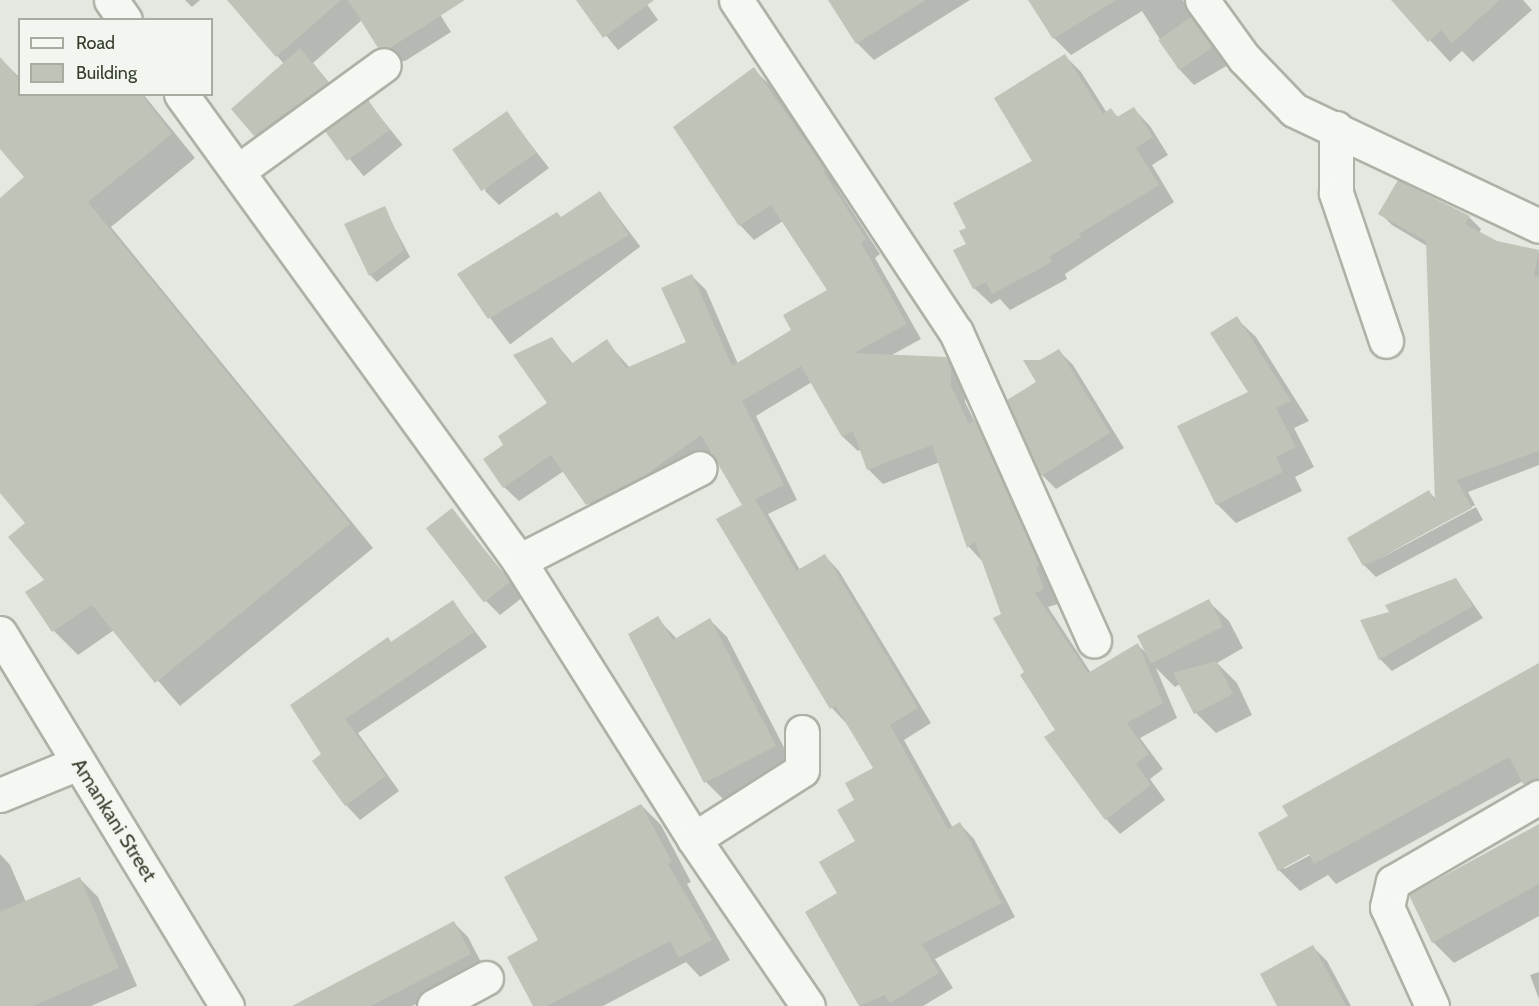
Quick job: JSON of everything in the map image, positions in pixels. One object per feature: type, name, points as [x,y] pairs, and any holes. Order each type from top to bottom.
[{"type":"street","points":[[111,0],[124,18]]},
{"type":"street","points":[[736,0],[956,332],[1094,641]]},
{"type":"street","points":[[1202,0],[1244,58],[1294,110],[1539,226]]},
{"type":"street","points":[[238,171],[384,65]]},
{"type":"street","points":[[182,96],[519,561],[694,839],[807,1006]]},
{"type":"street","points":[[1336,128],[1336,193],[1386,341]]},
{"type":"street","points":[[519,561],[700,468]]},
{"type":"street","name":"Amankani Street","points":[[0,633],[227,1006]]},
{"type":"street","points":[[694,839],[802,770],[802,732]]},
{"type":"street","points":[[0,795],[78,763]]},
{"type":"street","points":[[1432,1006],[1387,907],[1393,882],[1539,797]]},
{"type":"street","points":[[434,1006],[486,978]]},
{"type":"building","points":[[227,0],[341,0],[276,57]]},
{"type":"building","points":[[348,0],[465,0],[390,48],[378,48]]},
{"type":"building","points":[[576,0],[654,0],[603,38]]},
{"type":"building","points":[[828,0],[926,0],[856,44]]},
{"type":"building","points":[[1028,0],[1116,0],[1053,39]]},
{"type":"building","points":[[1391,0],[1500,0],[1452,43],[1441,30],[1428,42]]},
{"type":"building","points":[[1191,17],[1212,47],[1179,70],[1158,40]]},
{"type":"building","points":[[300,48],[328,83],[254,136],[231,109]]},
{"type":"building","points":[[1065,54],[1103,114],[1111,108],[1117,117],[1134,107],[1153,137],[1136,148],[1159,185],[1079,234],[1081,237],[1049,257],[1052,262],[992,294],[986,282],[973,289],[953,250],[966,244],[959,231],[966,228],[953,203],[1032,161],[994,98]]},
{"type":"building","points":[[0,57],[18,78],[18,96],[143,96],[172,134],[88,202],[350,524],[155,683],[92,605],[52,632],[25,592],[44,580],[8,537],[25,523],[0,493],[0,198],[24,177],[0,149]]},
{"type":"building","points":[[754,67],[825,169],[823,171],[866,239],[861,243],[907,324],[854,353],[946,357],[951,368],[951,386],[969,424],[975,420],[1040,566],[1036,567],[1044,589],[1035,593],[1088,673],[1138,643],[1163,703],[1127,723],[1149,754],[1136,764],[1151,785],[1105,820],[1044,737],[1055,730],[1020,675],[1024,672],[993,618],[1001,614],[975,542],[967,548],[932,445],[867,470],[853,431],[842,437],[801,366],[742,401],[784,485],[755,499],[796,571],[825,554],[918,708],[890,725],[948,829],[960,822],[1002,903],[922,944],[939,973],[890,1003],[884,995],[859,1006],[805,912],[837,893],[819,862],[855,841],[837,810],[854,800],[845,783],[873,768],[836,706],[830,709],[716,519],[742,505],[701,435],[644,476],[586,505],[551,455],[503,488],[483,459],[503,445],[498,436],[547,403],[513,355],[552,337],[571,364],[607,339],[626,368],[686,342],[661,288],[692,274],[732,366],[791,330],[783,315],[827,290],[771,205],[739,226],[673,127]]},
{"type":"building","points":[[368,100],[390,130],[347,161],[325,131]]},
{"type":"building","points":[[507,111],[536,153],[481,191],[452,149]]},
{"type":"building","points":[[1398,180],[1470,216],[1465,224],[1497,241],[1539,250],[1534,276],[1539,277],[1539,451],[1457,480],[1472,508],[1363,566],[1347,538],[1429,490],[1435,502],[1426,241],[1378,214]]},
{"type":"building","points":[[600,191],[629,235],[488,319],[457,274],[557,212],[561,217]]},
{"type":"building","points":[[385,206],[404,250],[369,276],[344,224]]},
{"type":"building","points":[[1237,316],[1291,401],[1276,408],[1296,447],[1276,457],[1283,472],[1216,505],[1177,426],[1248,392],[1210,333]]},
{"type":"building","points":[[1059,349],[1110,433],[1041,476],[1007,400],[1036,382],[1023,360],[1040,360]]},
{"type":"building","points":[[452,508],[510,582],[484,602],[426,528]]},
{"type":"building","points":[[1456,578],[1473,606],[1379,660],[1360,620],[1389,612],[1385,605]]},
{"type":"building","points":[[1209,599],[1223,627],[1151,663],[1137,636]]},
{"type":"building","points":[[453,600],[474,632],[345,719],[386,776],[345,806],[312,761],[321,754],[290,705],[388,637],[391,642]]},
{"type":"building","points":[[658,616],[673,640],[710,618],[776,746],[704,783],[628,634]]},
{"type":"building","points":[[1216,661],[1233,694],[1194,714],[1173,673]]},
{"type":"building","points":[[1539,663],[1539,778],[1523,784],[1509,757],[1314,864],[1309,854],[1278,871],[1258,833],[1288,816],[1282,806]]},
{"type":"building","points":[[641,804],[672,862],[668,864],[712,940],[679,958],[670,941],[547,1006],[533,1006],[507,957],[538,940],[504,877]]},
{"type":"building","points":[[1539,824],[1539,884],[1432,943],[1409,895]]},
{"type":"building","points":[[80,877],[119,968],[33,1006],[0,1006],[0,912]]},
{"type":"building","points":[[454,921],[471,954],[371,1006],[292,1006]]},
{"type":"building","points":[[1313,945],[1346,1006],[1277,1006],[1260,974]]}]
